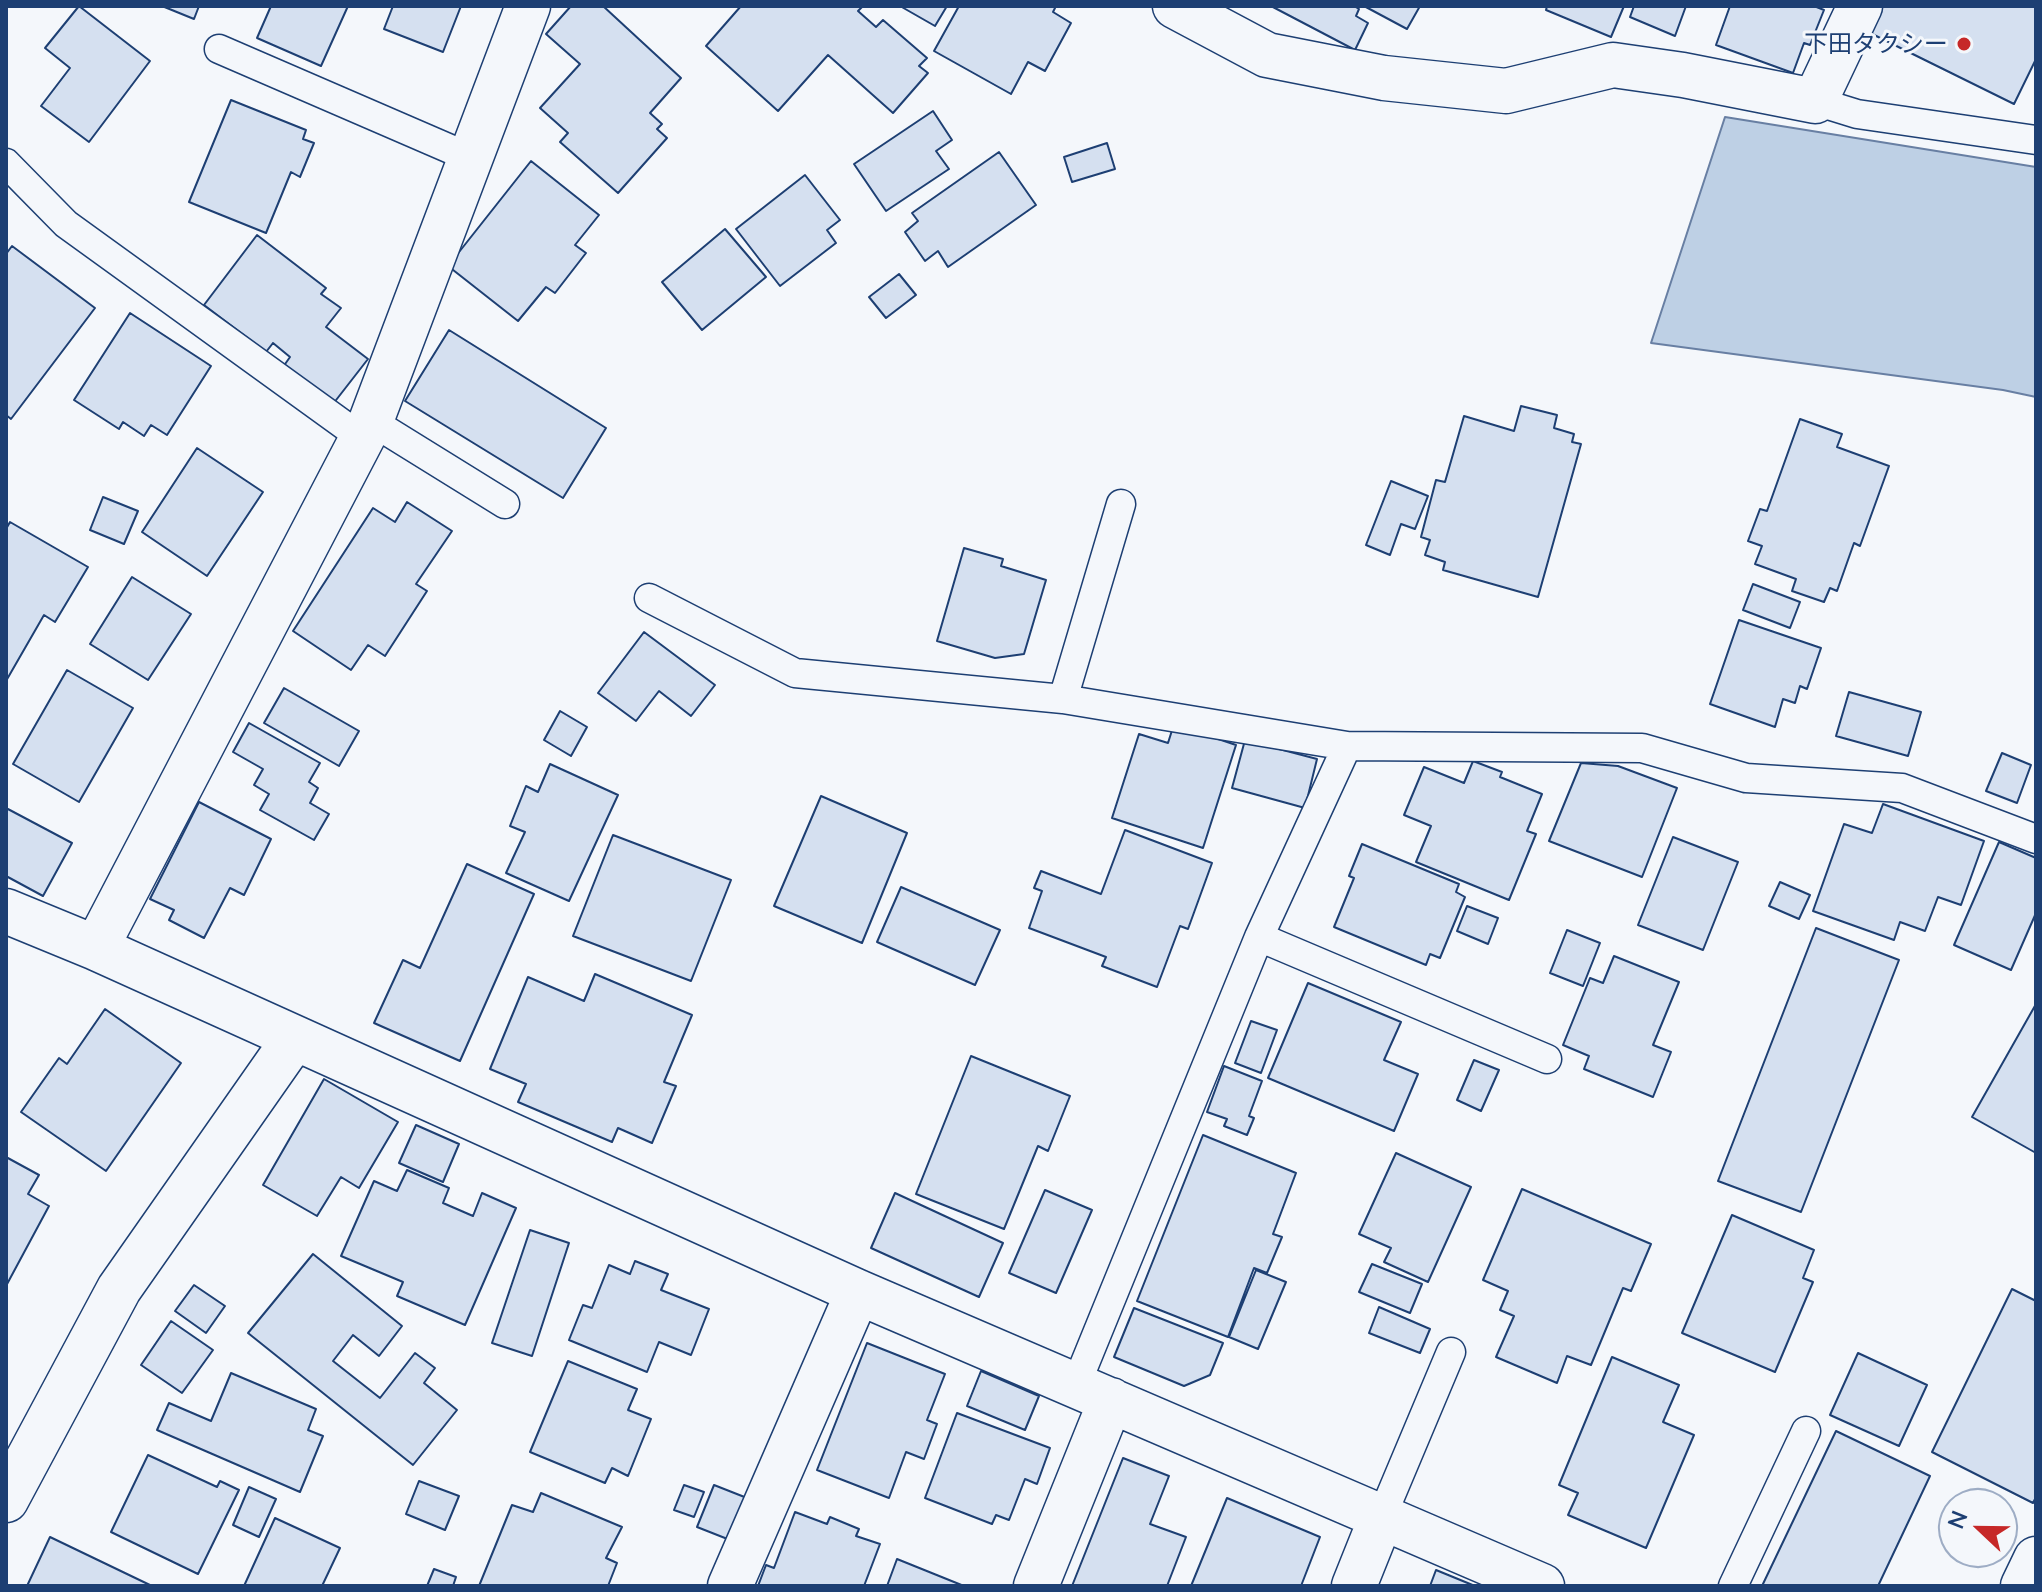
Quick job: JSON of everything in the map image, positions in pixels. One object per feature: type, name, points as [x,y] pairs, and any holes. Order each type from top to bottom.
[{"type":"street","points":[[96,948],[367,429],[528,6]]},
{"type":"street","points":[[1175,6],[1267,55],[1384,78],[1506,91],[1613,65],[1683,75],[1815,101],[1860,6]]},
{"type":"street","points":[[6,911],[96,948],[858,1292],[1542,1586]]},
{"type":"street","points":[[6,1500],[119,1289],[294,1039]]},
{"type":"street","points":[[730,1586],[858,1292]]},
{"type":"street","points":[[1036,1586],[1094,1392]]},
{"type":"street","points":[[1354,1586],[1382,1516]]},
{"type":"street","points":[[2023,1586],[2036,1559]]},
{"type":"lane","points":[[219,49],[471,158]]},
{"type":"lane","points":[[1815,101],[1857,114],[2036,140]]},
{"type":"lane","points":[[6,163],[66,224],[367,429],[505,504]]},
{"type":"lane","points":[[1063,699],[1121,504]]},
{"type":"lane","points":[[649,598],[795,673],[1063,699],[1347,746],[1642,748],[1746,778],[1902,788],[2036,839]]},
{"type":"lane","points":[[1094,1392],[1259,937],[1347,746]]},
{"type":"lane","points":[[1259,937],[1547,1059]]},
{"type":"lane","points":[[1382,1516],[1451,1352]]},
{"type":"lane","points":[[1733,1586],[1806,1431]]},
{"type":"water","points":[[1725,117],[2036,167],[2036,397],[1651,343]]},
{"type":"building","points":[[79,6],[150,61],[89,142],[41,106],[70,68],[45,48]]},
{"type":"building","points":[[162,6],[199,6],[194,19]]},
{"type":"building","points":[[271,6],[348,6],[321,66],[257,38]]},
{"type":"building","points":[[393,6],[461,6],[443,52],[384,29]]},
{"type":"building","points":[[571,6],[603,6],[681,78],[650,113],[662,124],[657,129],[667,138],[618,193],[560,142],[568,133],[540,108],[580,64],[546,34]]},
{"type":"building","points":[[741,6],[863,6],[858,11],[876,27],[883,20],[927,58],[919,66],[928,73],[893,113],[828,55],[778,111],[706,46]]},
{"type":"building","points":[[900,6],[947,6],[935,26]]},
{"type":"building","points":[[959,6],[1056,6],[1053,12],[1071,23],[1045,71],[1028,62],[1011,94],[934,51]]},
{"type":"building","points":[[1271,6],[1354,6],[1359,9],[1356,16],[1368,23],[1355,50]]},
{"type":"building","points":[[1364,6],[1420,6],[1407,29]]},
{"type":"building","points":[[1547,6],[1624,6],[1611,37],[1546,10]]},
{"type":"building","points":[[1634,6],[1686,6],[1675,36],[1630,17]]},
{"type":"building","points":[[1730,6],[1814,6],[1824,10],[1810,45],[1804,43],[1793,73],[1716,45]]},
{"type":"building","name":"下田タクシー","points":[[1872,6],[2036,6],[2036,59],[2014,104],[1860,28]]},
{"type":"building","points":[[231,100],[306,130],[303,139],[314,143],[300,177],[291,172],[266,233],[189,202]]},
{"type":"building","points":[[933,111],[952,140],[936,151],[949,169],[886,211],[854,164]]},
{"type":"building","points":[[1107,143],[1115,169],[1072,182],[1064,157]]},
{"type":"building","points":[[999,152],[1036,205],[948,267],[938,251],[925,261],[905,232],[918,221],[912,213]]},
{"type":"building","points":[[531,161],[599,215],[575,245],[586,253],[555,293],[546,287],[518,321],[448,266]]},
{"type":"building","points":[[805,175],[840,220],[827,230],[836,243],[780,286],[736,229]]},
{"type":"building","points":[[725,229],[766,277],[702,330],[662,282]]},
{"type":"building","points":[[257,235],[326,288],[321,294],[341,308],[326,327],[368,359],[333,404],[283,367],[290,357],[273,343],[266,352],[204,305]]},
{"type":"building","points":[[12,246],[95,308],[11,419],[6,415],[6,254]]},
{"type":"building","points":[[899,274],[916,295],[886,318],[869,297]]},
{"type":"building","points":[[130,313],[211,366],[167,435],[151,425],[144,436],[123,422],[119,429],[74,400]]},
{"type":"building","points":[[449,330],[606,428],[563,498],[405,401]]},
{"type":"building","points":[[1521,406],[1557,415],[1554,428],[1574,434],[1572,442],[1581,444],[1538,597],[1443,570],[1445,562],[1425,555],[1430,540],[1421,537],[1436,480],[1445,482],[1464,416],[1514,431]]},
{"type":"building","points":[[1800,419],[1842,434],[1837,447],[1889,466],[1860,546],[1854,543],[1837,591],[1830,588],[1824,602],[1792,591],[1796,579],[1755,564],[1762,546],[1748,541],[1760,509],[1767,511]]},
{"type":"building","points":[[197,448],[263,492],[207,576],[142,532]]},
{"type":"building","points":[[1391,481],[1428,496],[1415,529],[1401,524],[1390,555],[1366,545]]},
{"type":"building","points":[[103,497],[138,511],[124,544],[90,530]]},
{"type":"building","points":[[407,502],[452,531],[416,584],[427,591],[385,656],[368,645],[351,670],[293,631],[373,508],[395,522]]},
{"type":"building","points":[[10,522],[88,567],[55,622],[44,615],[6,681],[6,529]]},
{"type":"building","points":[[964,548],[1003,559],[1001,566],[1046,580],[1024,654],[995,658],[937,641]]},
{"type":"building","points":[[132,577],[191,614],[148,680],[90,644]]},
{"type":"building","points":[[1753,584],[1800,602],[1790,628],[1743,610]]},
{"type":"building","points":[[1739,620],[1821,648],[1807,689],[1800,686],[1795,703],[1783,699],[1775,727],[1710,704]]},
{"type":"building","points":[[644,632],[715,685],[691,716],[659,691],[636,721],[598,693]]},
{"type":"building","points":[[67,670],[133,708],[79,802],[13,764]]},
{"type":"building","points":[[284,688],[359,731],[339,766],[264,723]]},
{"type":"building","points":[[1849,692],[1921,712],[1908,756],[1836,736]]},
{"type":"building","points":[[560,711],[587,727],[571,756],[544,740]]},
{"type":"building","points":[[249,723],[320,763],[309,782],[318,788],[310,803],[329,814],[314,840],[260,810],[269,794],[254,785],[263,769],[233,752]]},
{"type":"building","points":[[1174,724],[1236,745],[1203,848],[1112,818],[1139,734],[1168,743]]},
{"type":"building","points":[[1245,740],[1317,759],[1305,808],[1232,788]]},
{"type":"building","points":[[2002,753],[2031,765],[2017,803],[1986,791]]},
{"type":"building","points":[[1473,761],[1502,772],[1500,777],[1542,794],[1527,831],[1536,834],[1509,900],[1416,862],[1431,826],[1404,815],[1424,767],[1464,783]]},
{"type":"building","points":[[1581,763],[1618,766],[1677,788],[1642,877],[1549,841]]},
{"type":"building","points":[[550,764],[618,795],[569,901],[506,873],[525,832],[510,826],[526,786],[538,792]]},
{"type":"building","points":[[821,796],[907,833],[862,943],[774,906]]},
{"type":"building","points":[[199,802],[271,839],[244,895],[230,888],[204,938],[169,920],[174,910],[150,899]]},
{"type":"building","points":[[1883,804],[1984,841],[1961,905],[1938,897],[1925,931],[1900,922],[1894,940],[1813,911],[1844,824],[1872,833]]},
{"type":"building","points":[[6,808],[72,843],[43,896],[6,876]]},
{"type":"building","points":[[1125,830],[1212,863],[1188,929],[1180,926],[1157,987],[1102,966],[1106,957],[1029,928],[1042,891],[1034,888],[1041,871],[1101,894]]},
{"type":"building","points":[[613,835],[731,880],[691,981],[573,936]]},
{"type":"building","points":[[1673,837],[1738,862],[1703,950],[1638,925]]},
{"type":"building","points":[[1999,842],[2036,858],[2036,913],[2011,970],[1954,945]]},
{"type":"building","points":[[1362,844],[1459,884],[1456,892],[1465,897],[1440,958],[1430,954],[1426,965],[1334,927],[1354,878],[1349,876]]},
{"type":"building","points":[[467,864],[534,894],[460,1061],[374,1023],[403,960],[420,968]]},
{"type":"building","points":[[1780,882],[1810,895],[1799,919],[1769,906]]},
{"type":"building","points":[[901,887],[1000,930],[975,985],[877,942]]},
{"type":"building","points":[[1467,906],[1498,918],[1488,944],[1457,931]]},
{"type":"building","points":[[1816,928],[1899,960],[1801,1212],[1718,1181]]},
{"type":"building","points":[[1567,930],[1600,943],[1583,986],[1550,973]]},
{"type":"building","points":[[1614,956],[1679,982],[1653,1045],[1671,1052],[1653,1097],[1584,1069],[1589,1056],[1563,1045],[1590,978],[1603,983]]},
{"type":"building","points":[[595,974],[692,1015],[664,1082],[676,1086],[652,1143],[618,1128],[612,1142],[518,1102],[526,1084],[490,1069],[528,977],[584,1001]]},
{"type":"building","points":[[1308,983],[1401,1022],[1384,1060],[1418,1074],[1394,1131],[1268,1078]]},
{"type":"building","points":[[2036,1004],[2036,1153],[1972,1117]]},
{"type":"building","points":[[105,1009],[181,1063],[106,1171],[21,1112],[59,1058],[67,1064]]},
{"type":"building","points":[[1251,1021],[1277,1030],[1261,1073],[1235,1063]]},
{"type":"building","points":[[971,1056],[1070,1096],[1048,1151],[1038,1146],[1004,1229],[916,1194]]},
{"type":"building","points":[[1474,1060],[1499,1070],[1481,1111],[1457,1100]]},
{"type":"building","points":[[1224,1066],[1262,1081],[1249,1116],[1254,1118],[1247,1135],[1224,1126],[1227,1119],[1207,1112]]},
{"type":"building","points":[[324,1079],[398,1122],[359,1188],[341,1177],[317,1216],[263,1185]]},
{"type":"building","points":[[416,1125],[459,1144],[443,1182],[399,1163]]},
{"type":"building","points":[[1203,1135],[1296,1173],[1273,1234],[1282,1237],[1267,1273],[1254,1268],[1228,1337],[1137,1301]]},
{"type":"building","points":[[1396,1153],[1471,1187],[1428,1282],[1384,1262],[1391,1248],[1359,1234]]},
{"type":"building","points":[[6,1157],[39,1175],[28,1194],[49,1206],[6,1286]]},
{"type":"building","points":[[407,1170],[449,1188],[443,1203],[473,1216],[482,1193],[516,1208],[465,1325],[397,1296],[403,1282],[341,1256],[374,1181],[397,1191]]},
{"type":"building","points":[[1522,1189],[1651,1244],[1631,1291],[1623,1288],[1591,1365],[1567,1356],[1557,1383],[1496,1357],[1514,1316],[1500,1310],[1508,1291],[1483,1280]]},
{"type":"building","points":[[1045,1190],[1092,1210],[1056,1293],[1009,1273]]},
{"type":"building","points":[[895,1193],[1003,1243],[979,1297],[871,1248]]},
{"type":"building","points":[[1732,1215],[1814,1250],[1803,1278],[1813,1282],[1775,1372],[1682,1333]]},
{"type":"building","points":[[530,1230],[569,1243],[532,1356],[492,1343]]},
{"type":"building","points":[[313,1254],[402,1326],[379,1356],[353,1335],[333,1361],[380,1398],[415,1353],[435,1368],[424,1383],[457,1410],[413,1465],[248,1333]]},
{"type":"building","points":[[635,1261],[668,1274],[661,1290],[709,1309],[691,1355],[659,1342],[647,1372],[569,1340],[583,1305],[592,1308],[609,1265],[630,1274]]},
{"type":"building","points":[[1372,1264],[1422,1284],[1410,1313],[1359,1292]]},
{"type":"building","points":[[1256,1270],[1286,1282],[1258,1349],[1229,1337]]},
{"type":"building","points":[[194,1285],[225,1306],[206,1333],[175,1311]]},
{"type":"building","points":[[2012,1289],[2036,1301],[2036,1497],[2033,1503],[2018,1495],[2018,1488],[2003,1488],[1932,1452]]},
{"type":"building","points":[[1379,1307],[1430,1329],[1420,1353],[1369,1333]]},
{"type":"building","points":[[1134,1308],[1223,1343],[1210,1375],[1184,1386],[1114,1357]]},
{"type":"building","points":[[171,1321],[213,1350],[182,1393],[141,1365]]},
{"type":"building","points":[[867,1343],[945,1374],[927,1420],[937,1424],[924,1459],[906,1452],[889,1498],[817,1470]]},
{"type":"building","points":[[1858,1353],[1927,1385],[1899,1446],[1830,1415]]},
{"type":"building","points":[[1612,1357],[1679,1385],[1663,1422],[1694,1435],[1646,1548],[1568,1515],[1578,1493],[1559,1485]]},
{"type":"building","points":[[568,1361],[637,1389],[628,1410],[651,1419],[628,1476],[612,1468],[605,1483],[530,1452]]},
{"type":"building","points":[[981,1371],[1039,1396],[1025,1430],[967,1406]]},
{"type":"building","points":[[231,1373],[316,1409],[308,1430],[323,1436],[300,1492],[157,1430],[169,1403],[211,1421]]},
{"type":"building","points":[[957,1413],[1050,1448],[1037,1484],[1025,1479],[1009,1520],[996,1515],[992,1524],[925,1498]]},
{"type":"building","points":[[1836,1431],[1930,1476],[1878,1586],[1762,1586]]},
{"type":"building","points":[[148,1455],[217,1487],[220,1481],[239,1490],[198,1574],[111,1532]]},
{"type":"building","points":[[1123,1458],[1169,1476],[1150,1524],[1186,1537],[1167,1586],[1072,1586]]},
{"type":"building","points":[[419,1481],[459,1496],[445,1530],[406,1514]]},
{"type":"building","points":[[684,1485],[704,1492],[694,1517],[674,1510]]},
{"type":"building","points":[[714,1485],[747,1498],[730,1540],[697,1527]]},
{"type":"building","points":[[249,1487],[276,1499],[259,1537],[233,1525]]},
{"type":"building","points":[[541,1493],[622,1527],[606,1558],[617,1563],[608,1586],[479,1586],[512,1505],[533,1512]]},
{"type":"building","points":[[1227,1498],[1320,1537],[1301,1586],[1191,1586]]},
{"type":"building","points":[[795,1512],[827,1524],[830,1517],[859,1529],[856,1536],[880,1544],[864,1586],[758,1586],[766,1565],[774,1568]]},
{"type":"building","points":[[275,1518],[340,1548],[322,1586],[244,1586]]},
{"type":"building","points":[[50,1537],[152,1586],[27,1586]]},
{"type":"building","points":[[897,1559],[964,1586],[887,1586]]},
{"type":"building","points":[[434,1569],[456,1577],[453,1586],[427,1586]]},
{"type":"building","points":[[1436,1570],[1475,1586],[1430,1586]]},
{"type":"place","name":"下田タクシー","points":[[1964,44]]}]
